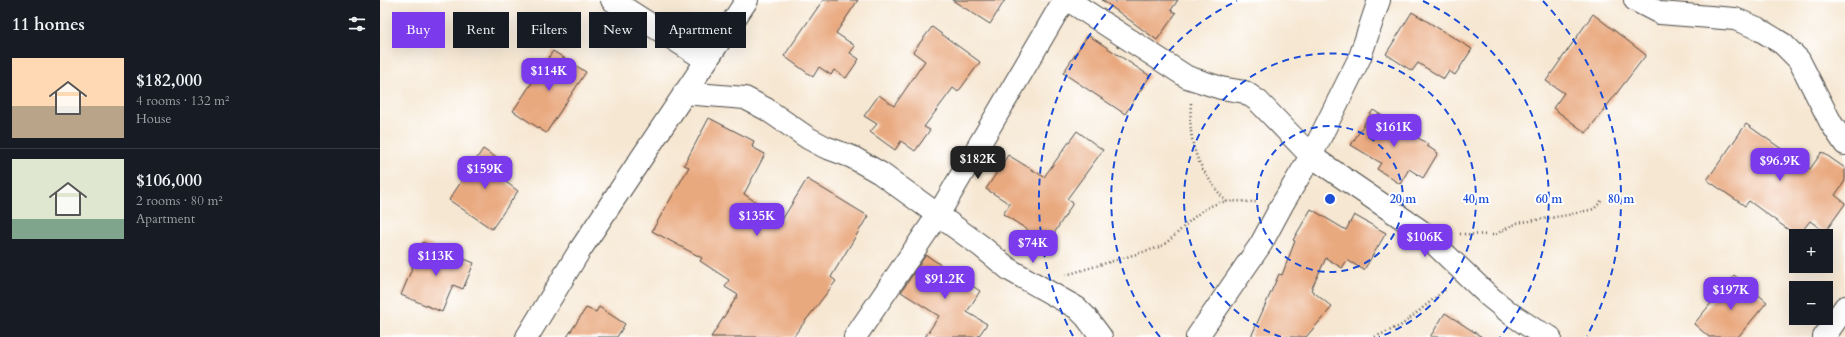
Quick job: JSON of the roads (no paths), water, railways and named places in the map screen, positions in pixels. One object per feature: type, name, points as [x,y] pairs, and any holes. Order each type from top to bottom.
[{"type":"street","points":[[612,0],[706,60]]},
{"type":"street","points":[[527,337],[580,250],[747,0]]},
{"type":"street","points":[[856,337],[938,216],[1064,0]]},
{"type":"street","points":[[1068,0],[1187,77],[1221,88],[1245,92],[1258,101],[1312,156],[1431,240],[1465,275],[1511,314],[1535,330],[1550,337]]},
{"type":"street","points":[[1197,337],[1260,244],[1312,156],[1360,57],[1379,0]]},
{"type":"street","points":[[1635,0],[1660,13],[1735,19],[1756,28],[1783,44],[1799,60],[1831,123],[1845,144]]},
{"type":"street","points":[[684,93],[745,98],[766,109],[808,138],[825,147],[852,157],[880,173],[981,246],[1010,270],[1077,308],[1101,337]]},
{"type":"street","points":[[1824,337],[1845,307]]}]
